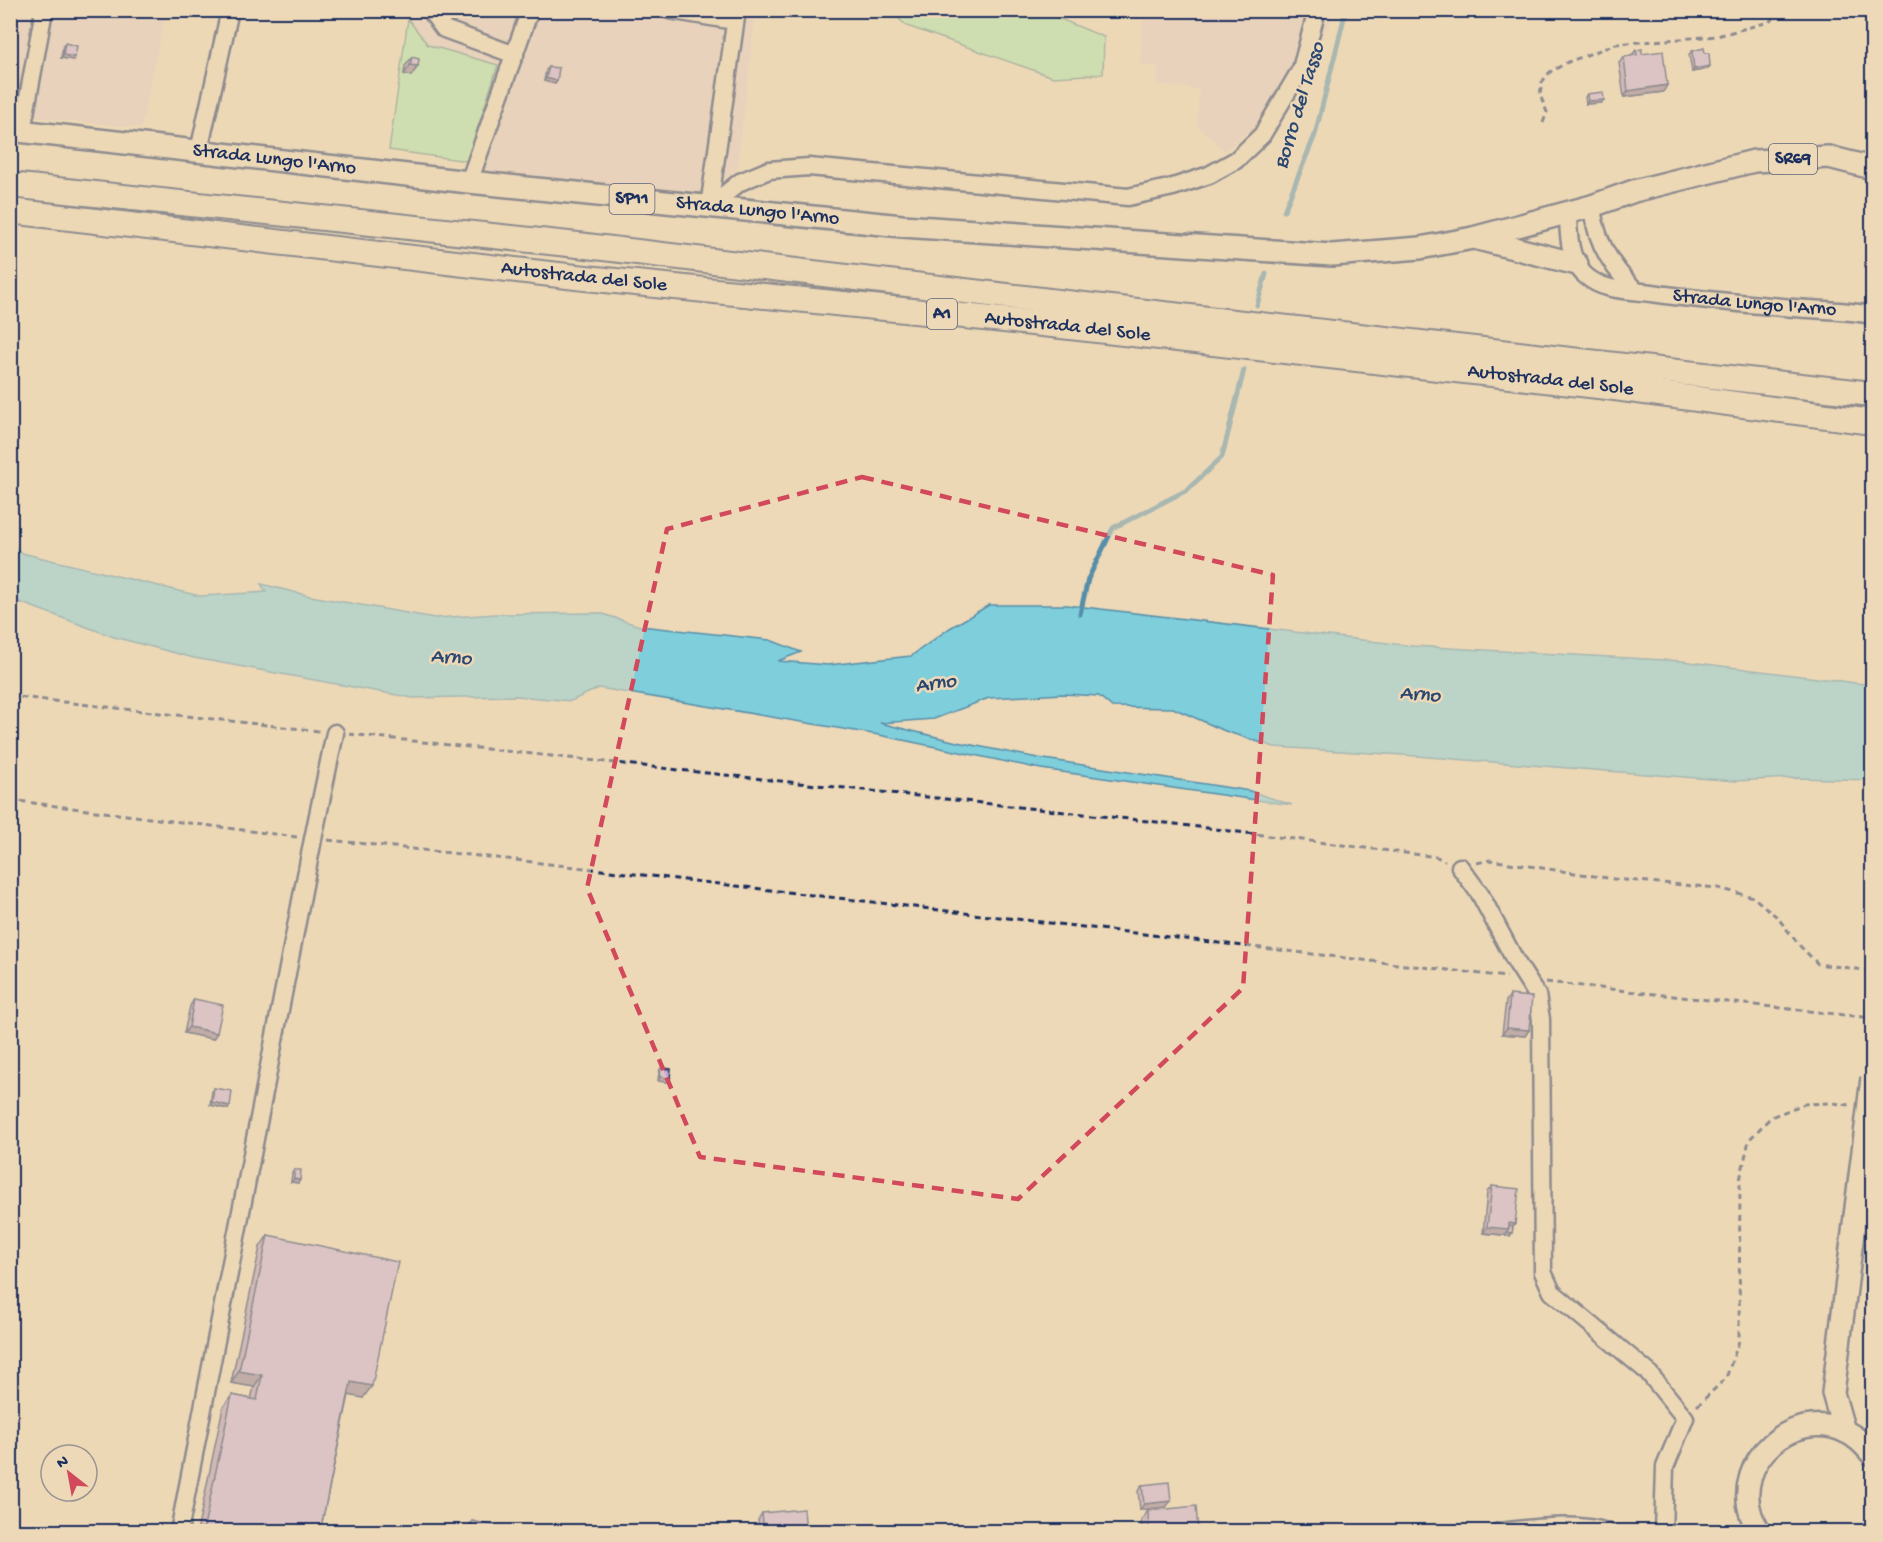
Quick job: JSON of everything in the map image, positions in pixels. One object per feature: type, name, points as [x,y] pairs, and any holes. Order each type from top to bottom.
[{"type":"highway","name":"Autostrada del Sole","points":[[10,185],[578,245],[1872,394]]},
{"type":"highway","name":"Autostrada del Sole","points":[[10,210],[576,277],[1052,325],[1559,381],[1872,422]]},
{"type":"main road","name":"Strada Lungo l'Arno","points":[[16,130],[469,182],[902,226],[1332,255],[1420,248],[1473,238],[1592,206],[1634,191],[1754,161],[1829,157],[1872,168]]},
{"type":"main road","points":[[1473,238],[1577,264]]},
{"type":"main road","points":[[1844,1431],[1833,1393],[1872,1078]]},
{"type":"main road","points":[[1806,1426],[1833,1393]]},
{"type":"main road","points":[[1759,1532],[1751,1515],[1748,1491],[1753,1469],[1765,1449],[1784,1434],[1806,1426],[1825,1426],[1844,1431],[1862,1442],[1872,1454]]},
{"type":"street","points":[[16,130],[44,10]]},
{"type":"street","points":[[199,151],[230,10]]},
{"type":"street","points":[[430,10],[444,30],[515,55]]},
{"type":"street","points":[[469,182],[530,10]]},
{"type":"street","points":[[669,10],[736,16],[709,207]]},
{"type":"street","points":[[709,207],[740,182],[769,170],[809,167],[1128,197],[1173,187],[1209,175],[1236,160],[1262,135],[1301,69],[1317,10]]},
{"type":"street","points":[[1592,206],[1594,224],[1610,260],[1635,290]]},
{"type":"street","points":[[1568,212],[1569,237],[1577,264]]},
{"type":"street","name":"Strada Lungo l'Arno","points":[[1577,264],[1586,276],[1618,290],[1635,290],[1707,301],[1872,315]]},
{"type":"street","points":[[179,1532],[335,733]]},
{"type":"street","points":[[1460,867],[1480,894],[1537,995],[1541,1019],[1543,1272],[1552,1292],[1648,1372],[1685,1418],[1665,1467],[1663,1532]]},
{"type":"street","points":[[1499,1532],[1546,1527],[1597,1528],[1607,1532]]},
{"type":"path","points":[[1543,123],[1546,112],[1540,95],[1542,82],[1550,72],[1568,62],[1616,44],[1717,36],[1768,22],[1783,10]]},
{"type":"path","points":[[10,696],[1175,824],[1437,857],[1460,867],[1490,860],[1614,879],[1718,888],[1754,897],[1777,917],[1818,964],[1872,971]]},
{"type":"path","points":[[10,800],[313,839],[516,860],[1872,1018]]},
{"type":"path","points":[[1685,1418],[1726,1378],[1739,1341],[1740,1180],[1749,1140],[1771,1117],[1804,1104],[1852,1105]]},
{"type":"highlighted area","points":[[862,477],[1273,575],[1243,988],[1018,1199],[700,1157],[587,888],[667,529]]},
{"type":"shaded area","points":[[409,10],[756,11],[734,197],[464,168],[498,65],[428,45],[408,19]]},
{"type":"shaded area","points":[[10,11],[166,11],[141,128],[11,115]]},
{"type":"shaded area","points":[[1143,11],[1333,11],[1330,25],[1252,129],[1225,151],[1197,125],[1199,90],[1157,84],[1158,67],[1140,65]]},
{"type":"green space","points":[[890,11],[1041,11],[1104,37],[1103,74],[1053,77],[907,26]]},
{"type":"green space","points":[[408,19],[428,45],[498,65],[467,161],[389,150]]},
{"type":"water","name":"Arno","points":[[11,544],[22,553],[200,596],[266,592],[261,584],[310,596],[435,618],[497,614],[600,613],[640,626],[770,640],[801,652],[778,661],[828,665],[911,656],[950,628],[989,605],[1067,605],[1413,646],[1682,661],[1872,685],[1872,780],[1794,778],[1735,781],[1274,747],[1225,731],[1173,708],[1112,707],[1099,696],[1063,694],[989,698],[934,719],[880,723],[957,742],[1038,758],[1250,791],[1292,805],[1041,769],[879,735],[599,688],[571,701],[516,696],[413,698],[194,658],[114,637],[11,599]]},
{"type":"building","points":[[65,43],[77,46],[75,57],[63,55]]},
{"type":"building","points":[[1704,48],[1705,53],[1709,53],[1710,66],[1694,69],[1692,51]]},
{"type":"building","points":[[1642,49],[1642,54],[1663,51],[1667,85],[1628,91],[1624,57],[1637,55],[1636,50]]},
{"type":"building","points":[[412,57],[419,59],[418,66],[410,65]]},
{"type":"building","points":[[549,67],[559,68],[557,81],[546,78]]},
{"type":"building","points":[[1603,92],[1604,100],[1588,101],[1587,94]]},
{"type":"building","points":[[1510,995],[1532,997],[1529,1030],[1507,1028]]},
{"type":"building","points":[[194,999],[223,1005],[217,1033],[189,1027]]},
{"type":"building","points":[[661,1068],[671,1069],[670,1078],[660,1077]]},
{"type":"building","points":[[214,1088],[232,1091],[230,1106],[212,1102]]},
{"type":"building","points":[[294,1170],[301,1170],[300,1180],[294,1179]]},
{"type":"building","points":[[1492,1186],[1519,1189],[1515,1224],[1509,1223],[1509,1229],[1487,1227]]},
{"type":"building","points":[[1509,1226],[1513,1227],[1512,1233],[1507,1232]]},
{"type":"building","points":[[268,1235],[398,1262],[372,1386],[351,1382],[320,1532],[203,1532],[232,1395],[257,1400],[262,1375],[239,1371]]},
{"type":"building","points":[[1169,1482],[1171,1501],[1144,1504],[1142,1485]]},
{"type":"building","points":[[1196,1506],[1198,1532],[1149,1532],[1148,1511]]},
{"type":"building","points":[[804,1509],[806,1532],[764,1532],[762,1513]]},
{"type":"building","points":[[472,1521],[512,1529],[511,1532],[470,1532]]},
{"type":"waterway","name":"Borro del Tasso","points":[[1284,211],[1315,135],[1346,10]]},
{"type":"waterway","name":"Borro del Tasso","points":[[1257,305],[1266,274]]},
{"type":"waterway","name":"Borro del Tasso","points":[[1080,614],[1088,579],[1113,528],[1187,490],[1222,457],[1244,370]]}]
